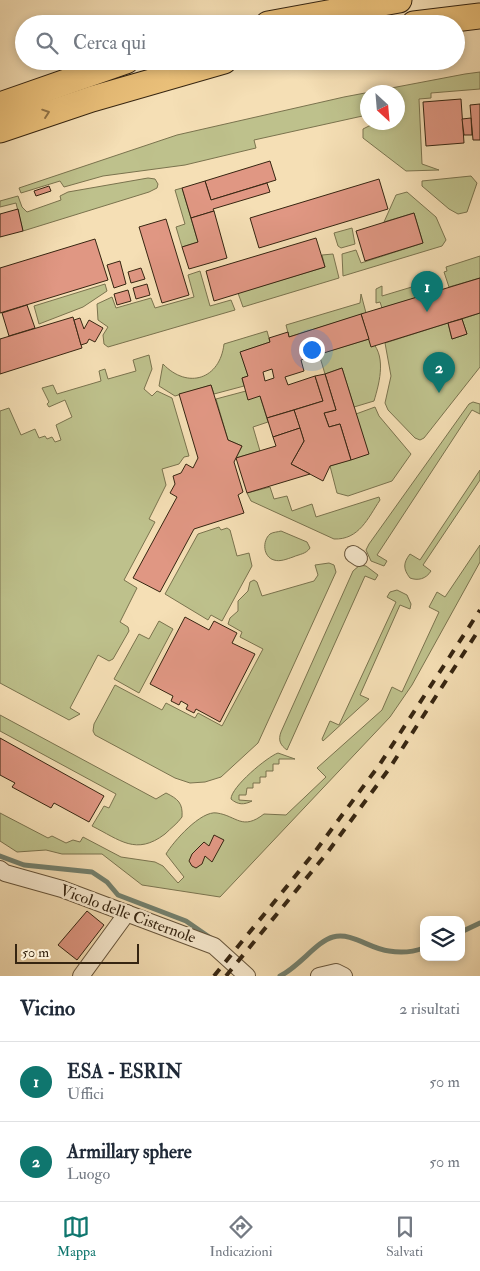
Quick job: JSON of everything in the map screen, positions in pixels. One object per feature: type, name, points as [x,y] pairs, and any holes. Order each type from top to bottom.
[{"type":"highway","points":[[317,15],[399,0]]},
{"type":"highway","points":[[465,18],[480,16]]},
{"type":"highway","points":[[0,105],[100,70]]},
{"type":"highway","points":[[0,130],[92,98],[192,70]]},
{"type":"street","name":"Vicolo delle Cisternole","points":[[0,869],[5,873],[62,889],[214,946],[248,976]]},
{"type":"street","points":[[80,976],[127,914]]},
{"type":"street","points":[[319,976],[336,972],[344,976]]},
{"type":"green space","points":[[480,72],[480,89],[431,93],[431,98],[419,99],[422,164],[439,170],[406,171],[363,138],[363,130],[405,130],[405,85]]},
{"type":"green space","points":[[360,94],[360,117],[254,140],[256,148],[185,165],[103,176],[64,187],[60,181],[21,193],[19,188],[177,135]]},
{"type":"green space","points":[[471,176],[477,183],[467,212],[458,214],[449,209],[422,186],[422,181]]},
{"type":"green space","points":[[148,178],[155,179],[158,184],[157,188],[23,231],[16,203],[0,207],[0,201],[18,196],[22,207],[27,212],[61,200],[60,196],[68,192]]},
{"type":"green space","points":[[182,188],[198,242],[182,247],[176,227],[185,224],[175,190]]},
{"type":"green space","points":[[407,192],[436,217],[446,240],[442,246],[343,276],[342,254],[356,250],[361,263],[423,243],[414,213],[384,222],[396,195]]},
{"type":"green space","points":[[352,228],[355,244],[341,248],[338,246],[334,233]]},
{"type":"green space","points":[[333,254],[339,278],[243,307],[238,293],[325,267],[322,255]]},
{"type":"green space","points":[[480,256],[480,278],[449,287],[444,272],[447,271],[446,267]]},
{"type":"green space","points":[[200,271],[210,306],[231,300],[235,310],[108,347],[104,344],[103,335],[108,327],[98,320],[97,304],[112,297],[116,308],[151,298],[155,308],[194,297],[188,275]]},
{"type":"green space","points":[[429,271],[434,276],[439,291],[382,308],[380,302],[376,303],[376,289],[382,286],[382,296],[425,283]]},
{"type":"green space","points":[[105,284],[107,291],[83,307],[39,324],[34,306]]},
{"type":"green space","points":[[361,294],[366,313],[289,337],[286,325],[360,303]]},
{"type":"green space","points":[[480,313],[480,367],[424,438],[420,440],[415,438],[388,410],[385,403],[391,376],[385,343],[448,323],[452,339],[467,334],[462,319]]},
{"type":"green space","points":[[267,331],[270,342],[241,352],[248,376],[242,378],[244,386],[214,394],[211,385],[175,396],[159,386],[163,364],[183,377],[201,377],[210,373],[216,366],[224,344]]},
{"type":"green space","points":[[369,339],[375,345],[378,352],[380,377],[374,401],[354,407],[342,368],[325,374],[319,354]]},
{"type":"green space","points":[[149,355],[152,369],[144,389],[152,396],[157,391],[172,398],[189,456],[184,457],[179,464],[162,469],[166,485],[149,519],[155,522],[124,580],[137,588],[120,622],[128,627],[129,631],[113,659],[109,661],[98,655],[70,708],[80,714],[69,720],[0,683],[0,411],[9,408],[21,435],[35,429],[39,438],[45,436],[47,439],[52,437],[55,442],[61,440],[56,425],[72,417],[65,400],[49,407],[47,404],[49,402],[42,388],[53,385],[57,394],[101,381],[99,371],[105,369],[108,379],[136,371],[133,360]]},
{"type":"green space","points":[[246,391],[260,396],[268,422],[253,427],[260,451],[236,458],[242,446],[228,440],[216,399]]},
{"type":"green space","points":[[473,402],[480,404],[480,414],[472,410],[377,555],[387,561],[384,566],[371,561],[366,550],[369,544],[469,404]]},
{"type":"green space","points":[[375,407],[379,416],[411,454],[392,481],[348,496],[337,493],[330,466],[368,454],[356,414]]},
{"type":"green space","points":[[480,470],[480,480],[423,565],[431,571],[422,579],[410,578],[405,566],[408,557],[410,554],[420,560]]},
{"type":"green space","points":[[270,487],[274,499],[287,496],[292,511],[312,504],[316,517],[379,497],[380,500],[362,527],[350,536],[334,539],[251,501],[247,493]]},
{"type":"green space","points":[[219,527],[221,530],[227,528],[230,530],[237,556],[249,553],[252,566],[222,621],[211,615],[208,620],[165,594],[198,534]]},
{"type":"green space","points":[[281,531],[307,542],[310,548],[305,553],[284,560],[276,561],[270,558],[265,548],[267,537],[270,534]]},
{"type":"green space","points":[[480,545],[480,562],[412,685],[390,717],[220,897],[142,885],[102,854],[62,854],[46,850],[17,852],[0,841],[0,813],[48,838],[52,836],[66,843],[73,840],[80,842],[83,837],[121,857],[155,862],[163,866],[178,883],[184,877],[166,854],[196,821],[211,813],[217,813],[245,822],[256,819],[264,814],[286,815],[326,777],[317,768],[382,710],[392,687],[402,692],[439,612],[429,607],[437,592],[445,597]]},
{"type":"green space","points":[[329,563],[334,565],[336,572],[258,743],[221,777],[205,782],[190,783],[175,778],[95,735],[93,731],[94,724],[115,685],[162,710],[166,703],[195,718],[198,713],[222,726],[263,649],[240,637],[242,632],[228,624],[230,618],[238,611],[238,601],[248,591],[250,582],[254,580],[257,582],[262,596],[314,581],[318,575],[315,565]]},
{"type":"green space","points":[[360,565],[366,566],[378,575],[375,580],[365,576],[287,750],[280,742],[281,732],[353,571]]},
{"type":"green space","points":[[397,590],[407,595],[411,604],[410,609],[400,605],[360,695],[369,699],[323,741],[322,739],[330,721],[339,725],[396,602],[387,597],[390,592]]},
{"type":"green space","points":[[159,621],[173,629],[139,693],[114,679],[139,634],[149,639]]},
{"type":"green space","points":[[0,715],[156,799],[166,793],[170,795],[181,805],[182,817],[155,841],[137,845],[128,844],[92,826],[104,806],[109,808],[116,794],[0,731]]},
{"type":"green space","points":[[278,753],[295,759],[279,759],[279,764],[273,764],[273,771],[266,771],[266,777],[260,777],[260,783],[253,783],[253,788],[247,788],[246,795],[239,795],[239,800],[252,801],[241,804],[231,799],[243,780],[258,766]]},
{"type":"building","points":[[461,99],[464,143],[426,146],[423,102]]},
{"type":"building","points":[[480,104],[480,140],[473,140],[470,105]]},
{"type":"building","points":[[471,118],[472,135],[464,135],[462,119]]},
{"type":"building","points":[[270,161],[276,180],[211,200],[205,181]]},
{"type":"building","points":[[379,179],[388,209],[259,248],[250,218]]},
{"type":"building","points":[[205,181],[211,200],[267,183],[270,192],[213,209],[214,211],[191,218],[182,188]]},
{"type":"building","points":[[49,186],[51,191],[36,196],[34,191]]},
{"type":"building","points":[[18,209],[23,231],[0,237],[0,214]]},
{"type":"building","points":[[214,211],[227,258],[189,269],[182,247],[198,242],[191,218]]},
{"type":"building","points":[[414,213],[423,243],[365,261],[356,231]]},
{"type":"building","points":[[166,219],[189,295],[162,303],[139,227]]},
{"type":"building","points":[[316,238],[325,267],[214,301],[206,271]]},
{"type":"building","points":[[95,239],[108,280],[0,313],[0,268]]},
{"type":"building","points":[[120,261],[126,284],[114,288],[107,265]]},
{"type":"building","points":[[141,268],[145,279],[131,283],[128,272]]},
{"type":"building","points":[[480,278],[480,313],[371,347],[361,314]]},
{"type":"building","points":[[147,284],[150,295],[136,299],[133,288]]},
{"type":"building","points":[[128,290],[131,301],[117,305],[114,294]]},
{"type":"building","points":[[27,305],[35,328],[9,336],[2,313]]},
{"type":"building","points":[[361,314],[369,339],[301,360],[304,371],[285,377],[288,385],[315,376],[323,401],[267,418],[260,396],[248,400],[242,378],[248,376],[240,352],[270,342],[269,338],[288,332],[289,337]],"holes":[[[272,369],[274,378],[265,381],[263,372]]]},
{"type":"building","points":[[73,317],[82,348],[0,374],[0,339]]},
{"type":"building","points":[[80,318],[84,329],[89,320],[103,328],[95,342],[89,339],[87,343],[81,345],[74,320]]},
{"type":"building","points":[[462,319],[467,334],[452,339],[448,323]]},
{"type":"building","points":[[342,368],[369,454],[351,460],[340,424],[329,427],[324,413],[336,410],[325,374]]},
{"type":"building","points":[[325,374],[336,410],[324,413],[329,427],[340,424],[351,460],[330,466],[323,481],[291,464],[304,441],[294,410],[323,401],[315,376]]},
{"type":"building","points":[[211,385],[228,440],[242,446],[234,462],[243,492],[238,495],[244,513],[194,529],[160,592],[133,578],[177,497],[170,493],[175,484],[173,476],[181,473],[186,464],[193,468],[198,458],[179,394]]},
{"type":"building","points":[[294,410],[300,428],[273,437],[267,418]]},
{"type":"building","points":[[300,428],[304,441],[291,464],[310,474],[247,493],[236,458],[276,446],[273,437]]},
{"type":"building","points":[[185,617],[209,630],[214,621],[237,633],[232,643],[255,654],[220,722],[196,709],[194,713],[186,709],[188,705],[181,701],[179,705],[171,701],[173,696],[150,684]]},
{"type":"building","points":[[0,738],[104,796],[89,822],[54,803],[51,808],[12,787],[15,783],[0,775]]},
{"type":"building","points":[[214,835],[224,840],[212,862],[205,856],[202,864],[196,868],[192,866],[189,861],[192,854],[204,842],[209,846]]},
{"type":"building","points":[[87,911],[104,925],[77,960],[58,945]]},
{"type":"waterway","points":[[0,856],[24,865],[92,872],[107,882],[118,895],[186,921],[212,939]]},
{"type":"waterway","points":[[465,930],[480,923]]},
{"type":"waterway","points":[[280,976],[294,967],[327,939],[333,937],[347,937],[382,950],[393,952],[420,949]]},
{"type":"railway","points":[[214,976],[314,853],[380,764],[480,610]]},
{"type":"railway","points":[[226,976],[327,853],[389,769],[480,628]]},
{"type":"place","name":"ESA - ESRIN","points":[[427,312]]},
{"type":"place","name":"Armillary sphere","points":[[439,393]]}]
